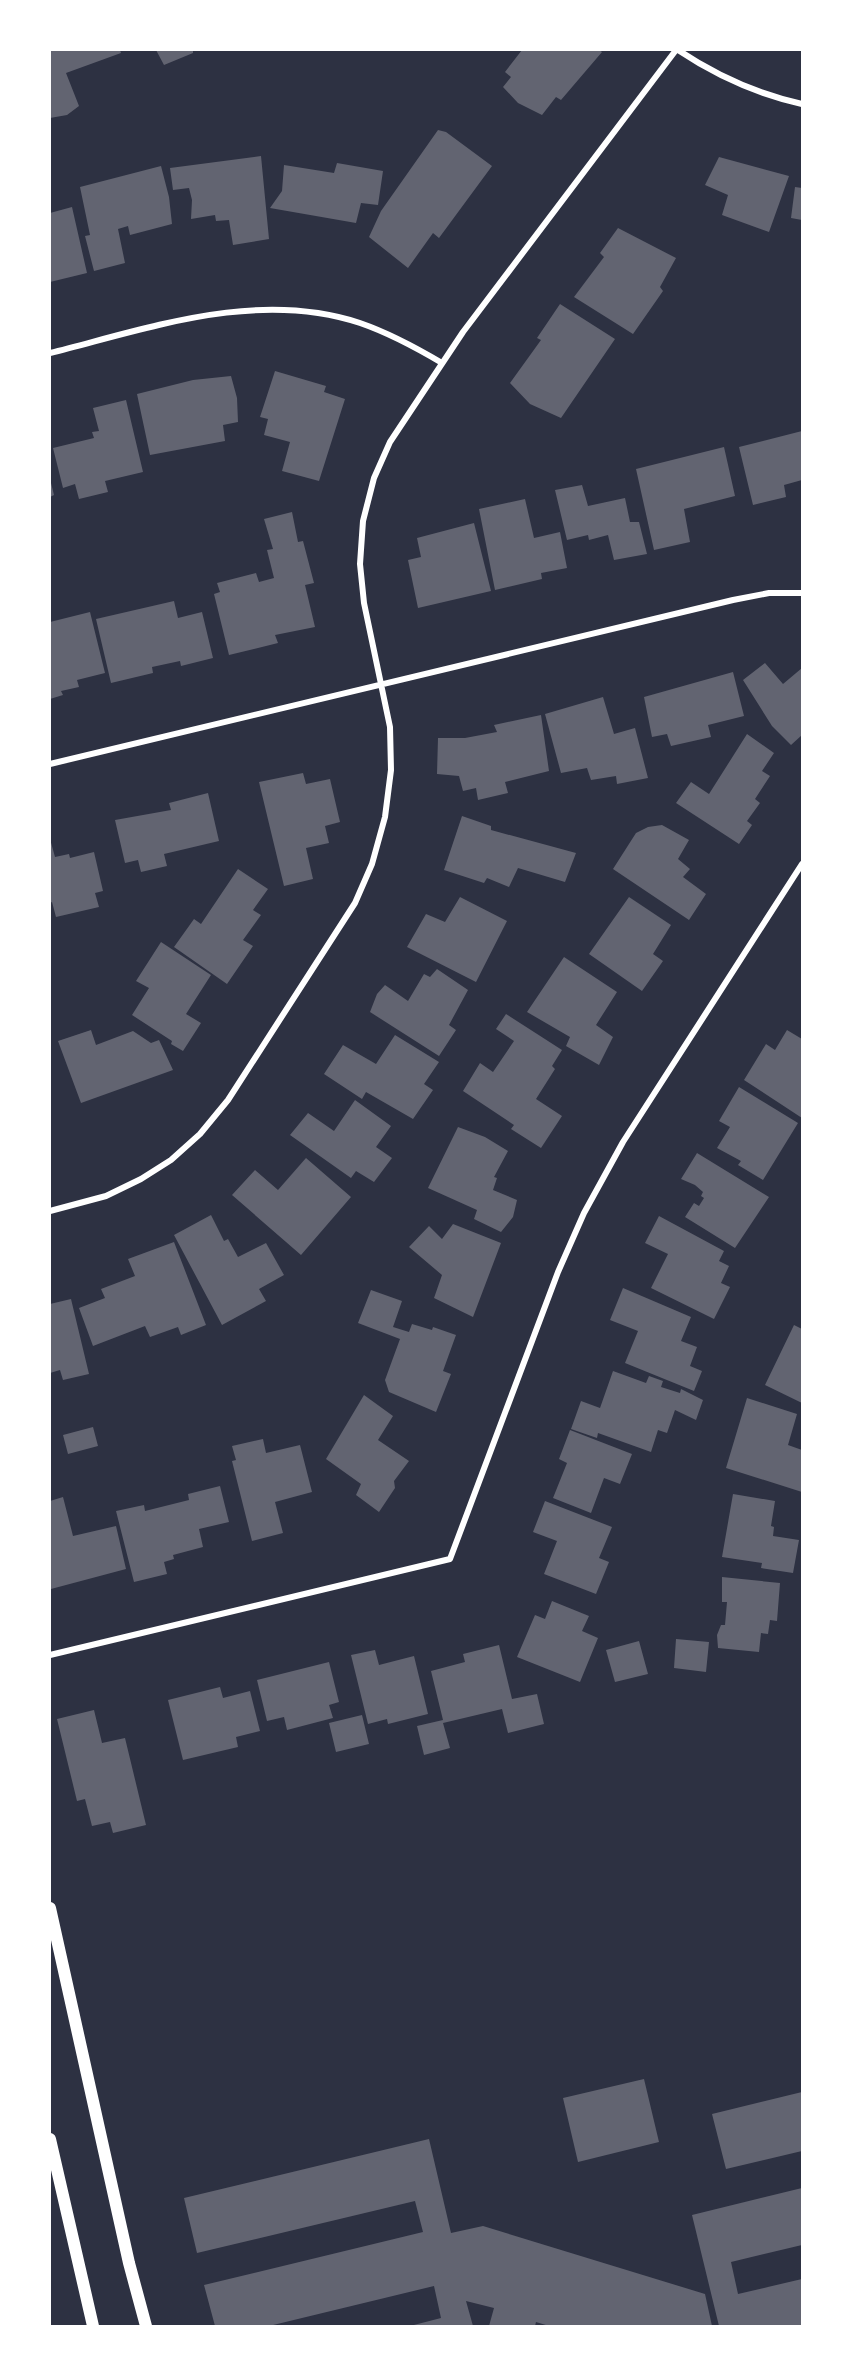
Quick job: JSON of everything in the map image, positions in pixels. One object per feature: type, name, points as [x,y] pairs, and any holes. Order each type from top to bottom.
[{"type":"main road","points":[[50,1908],[127,2252],[146,2326]]},
{"type":"main road","points":[[50,2139],[93,2326]]},
{"type":"street","points":[[50,1211],[106,1196],[141,1179],[171,1160],[200,1134],[228,1100],[355,903],[372,864],[386,817],[391,770],[390,727],[383,684],[364,603],[360,564],[363,520],[374,478],[390,442],[442,363],[677,50],[737,84],[778,99],[802,104]]},
{"type":"street","points":[[50,353],[192,318],[223,312],[267,309],[310,312],[358,322],[399,338],[442,363]]},
{"type":"street","points":[[50,764],[733,600],[769,593],[802,593]]},
{"type":"street","points":[[50,1655],[450,1559],[558,1272],[584,1213],[623,1142],[802,864]]},
{"type":"building","points":[[50,50],[120,50],[121,53],[66,73],[79,106],[67,115],[50,118]]},
{"type":"building","points":[[156,50],[193,50],[193,53],[164,65]]},
{"type":"building","points":[[522,50],[599,50],[602,52],[561,100],[556,97],[542,115],[518,103],[503,87],[511,77],[505,72]]},
{"type":"building","points":[[438,130],[446,132],[492,166],[439,238],[433,233],[408,268],[369,237],[381,211]]},
{"type":"building","points":[[261,156],[269,239],[233,245],[229,220],[216,221],[215,215],[191,219],[192,200],[189,188],[173,190],[170,168]]},
{"type":"building","points":[[719,157],[789,176],[769,232],[722,215],[728,195],[705,185]]},
{"type":"building","points":[[337,163],[383,171],[378,205],[361,203],[356,223],[270,208],[282,191],[284,165],[334,173]]},
{"type":"building","points":[[161,166],[169,197],[172,224],[130,235],[128,226],[118,229],[125,263],[94,271],[85,236],[90,235],[80,187]]},
{"type":"building","points":[[795,187],[802,188],[802,220],[791,218]]},
{"type":"building","points":[[72,207],[87,273],[50,282],[50,213]]},
{"type":"building","points":[[618,228],[676,258],[660,287],[663,291],[633,334],[574,297],[604,257],[600,253]]},
{"type":"building","points":[[560,304],[615,339],[561,418],[530,404],[510,383],[541,340],[537,338]]},
{"type":"building","points":[[275,371],[326,386],[324,392],[345,399],[319,481],[282,471],[290,442],[264,435],[268,419],[260,417]]},
{"type":"building","points":[[231,376],[237,398],[238,422],[223,425],[225,441],[150,455],[137,394],[193,380]]},
{"type":"building","points":[[126,400],[143,472],[105,481],[108,492],[79,499],[75,484],[63,488],[53,448],[94,438],[92,432],[99,431],[93,408]]},
{"type":"building","points":[[802,431],[802,480],[784,485],[786,497],[753,505],[739,447]]},
{"type":"building","points":[[724,447],[735,496],[684,509],[690,542],[654,550],[636,469]]},
{"type":"building","points":[[50,479],[54,495],[50,497]]},
{"type":"building","points":[[582,485],[588,506],[625,498],[630,522],[639,522],[647,554],[614,560],[608,535],[589,540],[588,535],[567,540],[555,490]]},
{"type":"building","points":[[525,499],[534,538],[560,532],[567,568],[541,573],[542,579],[495,590],[479,509]]},
{"type":"building","points":[[292,512],[298,542],[303,541],[314,583],[305,585],[315,627],[275,635],[278,643],[229,655],[214,594],[220,592],[217,583],[256,573],[259,582],[274,578],[267,550],[273,549],[264,519]]},
{"type":"building","points":[[474,523],[491,591],[418,608],[408,560],[421,557],[417,538]]},
{"type":"building","points":[[174,601],[178,618],[202,612],[213,658],[181,666],[180,661],[152,667],[153,673],[111,683],[96,619]]},
{"type":"building","points":[[90,612],[105,673],[77,680],[79,687],[61,691],[63,695],[50,699],[50,622]]},
{"type":"building","points":[[765,663],[783,684],[802,668],[802,735],[791,745],[772,726],[743,680]]},
{"type":"building","points":[[733,672],[744,716],[708,725],[711,737],[671,746],[667,734],[652,737],[644,697]]},
{"type":"building","points":[[603,697],[614,734],[635,728],[648,778],[617,784],[616,776],[591,780],[587,768],[561,773],[545,714]]},
{"type":"building","points":[[541,715],[549,771],[505,782],[508,793],[478,800],[476,788],[463,791],[459,776],[437,774],[438,738],[465,738],[497,732],[494,725]]},
{"type":"building","points":[[747,734],[774,753],[762,771],[770,776],[755,799],[760,803],[747,821],[752,825],[739,844],[676,803],[691,782],[709,794]]},
{"type":"building","points":[[303,773],[306,784],[330,779],[340,822],[325,826],[329,843],[306,848],[313,879],[284,886],[259,782]]},
{"type":"building","points":[[208,793],[219,841],[164,854],[167,866],[141,872],[138,860],[125,863],[115,820],[171,810],[169,803]]},
{"type":"building","points":[[462,816],[491,826],[491,830],[576,853],[565,882],[518,868],[509,887],[487,878],[484,883],[444,870]]},
{"type":"building","points":[[662,825],[689,840],[678,859],[690,869],[683,877],[706,894],[689,920],[613,869],[636,833],[648,827]]},
{"type":"building","points":[[50,839],[55,857],[69,854],[70,858],[94,852],[103,891],[95,893],[99,907],[56,917],[52,902],[50,903]]},
{"type":"building","points":[[238,869],[268,889],[253,910],[261,915],[243,940],[253,946],[227,984],[174,947],[194,919],[201,924]]},
{"type":"building","points":[[460,897],[507,921],[476,982],[407,947],[426,914],[445,922]]},
{"type":"building","points":[[629,897],[671,925],[653,954],[663,961],[642,991],[589,954]]},
{"type":"building","points":[[161,942],[211,975],[186,1014],[201,1023],[183,1051],[171,1044],[172,1041],[132,1015],[149,988],[136,981]]},
{"type":"building","points":[[564,957],[617,992],[596,1025],[613,1037],[599,1065],[566,1046],[570,1037],[527,1012]]},
{"type":"building","points":[[437,969],[468,990],[449,1025],[456,1030],[439,1056],[370,1012],[377,994],[385,985],[408,1001],[424,974],[430,977]]},
{"type":"building","points":[[506,1014],[562,1050],[552,1066],[555,1069],[536,1099],[562,1116],[541,1148],[511,1129],[514,1125],[463,1091],[480,1063],[493,1072],[514,1041],[496,1029]]},
{"type":"building","points":[[91,1030],[96,1045],[133,1031],[151,1043],[159,1040],[173,1070],[81,1103],[58,1041]]},
{"type":"building","points":[[787,1030],[802,1039],[802,1118],[744,1080],[766,1044],[775,1050]]},
{"type":"building","points":[[395,1035],[439,1062],[424,1084],[433,1090],[413,1119],[366,1092],[362,1099],[324,1074],[343,1045],[376,1064]]},
{"type":"building","points":[[739,1087],[798,1123],[763,1180],[738,1165],[741,1161],[717,1148],[730,1127],[719,1121]]},
{"type":"building","points":[[355,1100],[391,1126],[376,1147],[392,1158],[374,1182],[356,1171],[351,1178],[290,1135],[308,1113],[334,1131]]},
{"type":"building","points":[[458,1127],[485,1137],[508,1151],[494,1177],[497,1178],[493,1190],[517,1200],[513,1217],[501,1232],[474,1219],[477,1210],[428,1188]]},
{"type":"building","points":[[697,1153],[769,1197],[735,1248],[685,1217],[694,1203],[699,1206],[704,1198],[701,1196],[703,1192],[695,1185],[681,1179]]},
{"type":"building","points":[[306,1158],[351,1197],[301,1255],[232,1195],[255,1170],[278,1190]]},
{"type":"building","points":[[211,1215],[224,1241],[228,1239],[238,1257],[266,1243],[284,1275],[259,1289],[266,1301],[222,1325],[174,1235]]},
{"type":"building","points":[[659,1216],[724,1251],[719,1261],[729,1266],[721,1283],[730,1287],[714,1319],[651,1288],[668,1254],[645,1243]]},
{"type":"building","points":[[453,1224],[501,1243],[473,1317],[434,1298],[442,1275],[409,1247],[429,1226],[442,1239]]},
{"type":"building","points":[[174,1242],[206,1325],[181,1335],[178,1327],[150,1337],[145,1326],[93,1346],[79,1308],[105,1298],[101,1289],[135,1276],[128,1259]]},
{"type":"building","points":[[623,1288],[691,1317],[681,1341],[697,1347],[690,1366],[702,1371],[694,1391],[625,1363],[638,1331],[610,1320]]},
{"type":"building","points":[[371,1290],[402,1301],[393,1327],[409,1332],[412,1324],[432,1330],[433,1327],[456,1335],[443,1371],[451,1374],[436,1412],[389,1392],[385,1380],[400,1339],[358,1323]]},
{"type":"building","points":[[71,1299],[89,1374],[63,1380],[60,1370],[50,1373],[50,1304]]},
{"type":"building","points":[[794,1325],[802,1329],[802,1403],[765,1385]]},
{"type":"building","points":[[613,1371],[646,1383],[649,1376],[663,1381],[661,1387],[680,1393],[681,1389],[703,1400],[696,1420],[675,1410],[667,1433],[658,1430],[651,1452],[598,1433],[597,1438],[571,1429],[581,1401],[600,1408]]},
{"type":"building","points":[[364,1395],[393,1416],[378,1440],[409,1461],[394,1481],[395,1488],[379,1512],[356,1495],[361,1484],[326,1459]]},
{"type":"building","points":[[747,1398],[797,1414],[788,1445],[802,1450],[802,1492],[726,1468]]},
{"type":"building","points":[[93,1427],[98,1446],[68,1454],[63,1435]]},
{"type":"building","points":[[570,1430],[632,1454],[620,1484],[604,1478],[591,1513],[553,1498],[567,1463],[559,1459]]},
{"type":"building","points":[[263,1439],[266,1453],[300,1445],[312,1492],[275,1502],[283,1533],[252,1541],[232,1461],[236,1460],[232,1446]]},
{"type":"building","points":[[220,1486],[229,1522],[199,1529],[203,1547],[173,1555],[174,1559],[164,1562],[167,1574],[134,1582],[116,1511],[144,1505],[145,1511],[189,1500],[188,1494]]},
{"type":"building","points":[[733,1494],[775,1501],[771,1526],[774,1527],[773,1536],[799,1540],[793,1573],[761,1568],[762,1563],[722,1557]]},
{"type":"building","points":[[63,1497],[73,1536],[116,1526],[126,1569],[51,1589],[50,1501]]},
{"type":"building","points":[[545,1501],[612,1527],[599,1558],[609,1562],[596,1594],[544,1574],[557,1541],[533,1532]]},
{"type":"building","points":[[722,1577],[780,1583],[777,1621],[770,1620],[768,1634],[761,1633],[759,1652],[718,1648],[717,1635],[721,1625],[725,1625],[727,1602],[722,1602]]},
{"type":"building","points":[[552,1601],[589,1616],[582,1631],[598,1638],[580,1682],[517,1657],[535,1615],[545,1619]]},
{"type":"building","points":[[676,1639],[709,1642],[706,1672],[674,1668]]},
{"type":"building","points":[[639,1641],[648,1674],[615,1682],[606,1650]]},
{"type":"building","points":[[499,1645],[512,1699],[537,1694],[544,1724],[508,1733],[502,1709],[443,1723],[450,1748],[424,1755],[417,1726],[443,1720],[431,1671],[465,1662],[463,1654]]},
{"type":"building","points":[[375,1650],[379,1665],[414,1656],[428,1714],[388,1724],[387,1719],[368,1724],[351,1655]]},
{"type":"building","points":[[329,1662],[339,1702],[329,1705],[333,1718],[287,1730],[284,1717],[267,1721],[257,1680]]},
{"type":"building","points":[[220,1687],[223,1698],[250,1691],[260,1731],[236,1737],[238,1747],[183,1760],[168,1700]]},
{"type":"building","points":[[94,1710],[102,1743],[125,1738],[146,1825],[113,1833],[110,1822],[92,1826],[85,1799],[77,1801],[57,1719]]},
{"type":"building","points":[[362,1715],[369,1744],[336,1752],[329,1723]]},
{"type":"building","points":[[644,2079],[659,2142],[578,2162],[563,2098]]},
{"type":"building","points":[[802,2092],[802,2151],[726,2169],[712,2114]]},
{"type":"building","points":[[429,2139],[451,2233],[483,2226],[705,2294],[712,2326],[549,2326],[536,2322],[535,2326],[489,2326],[494,2308],[466,2301],[473,2326],[410,2326],[441,2318],[434,2286],[269,2326],[215,2326],[204,2285],[423,2232],[415,2201],[197,2253],[184,2198]]},
{"type":"building","points":[[802,2188],[802,2245],[731,2262],[738,2294],[802,2279],[802,2326],[719,2326],[692,2215]]}]
